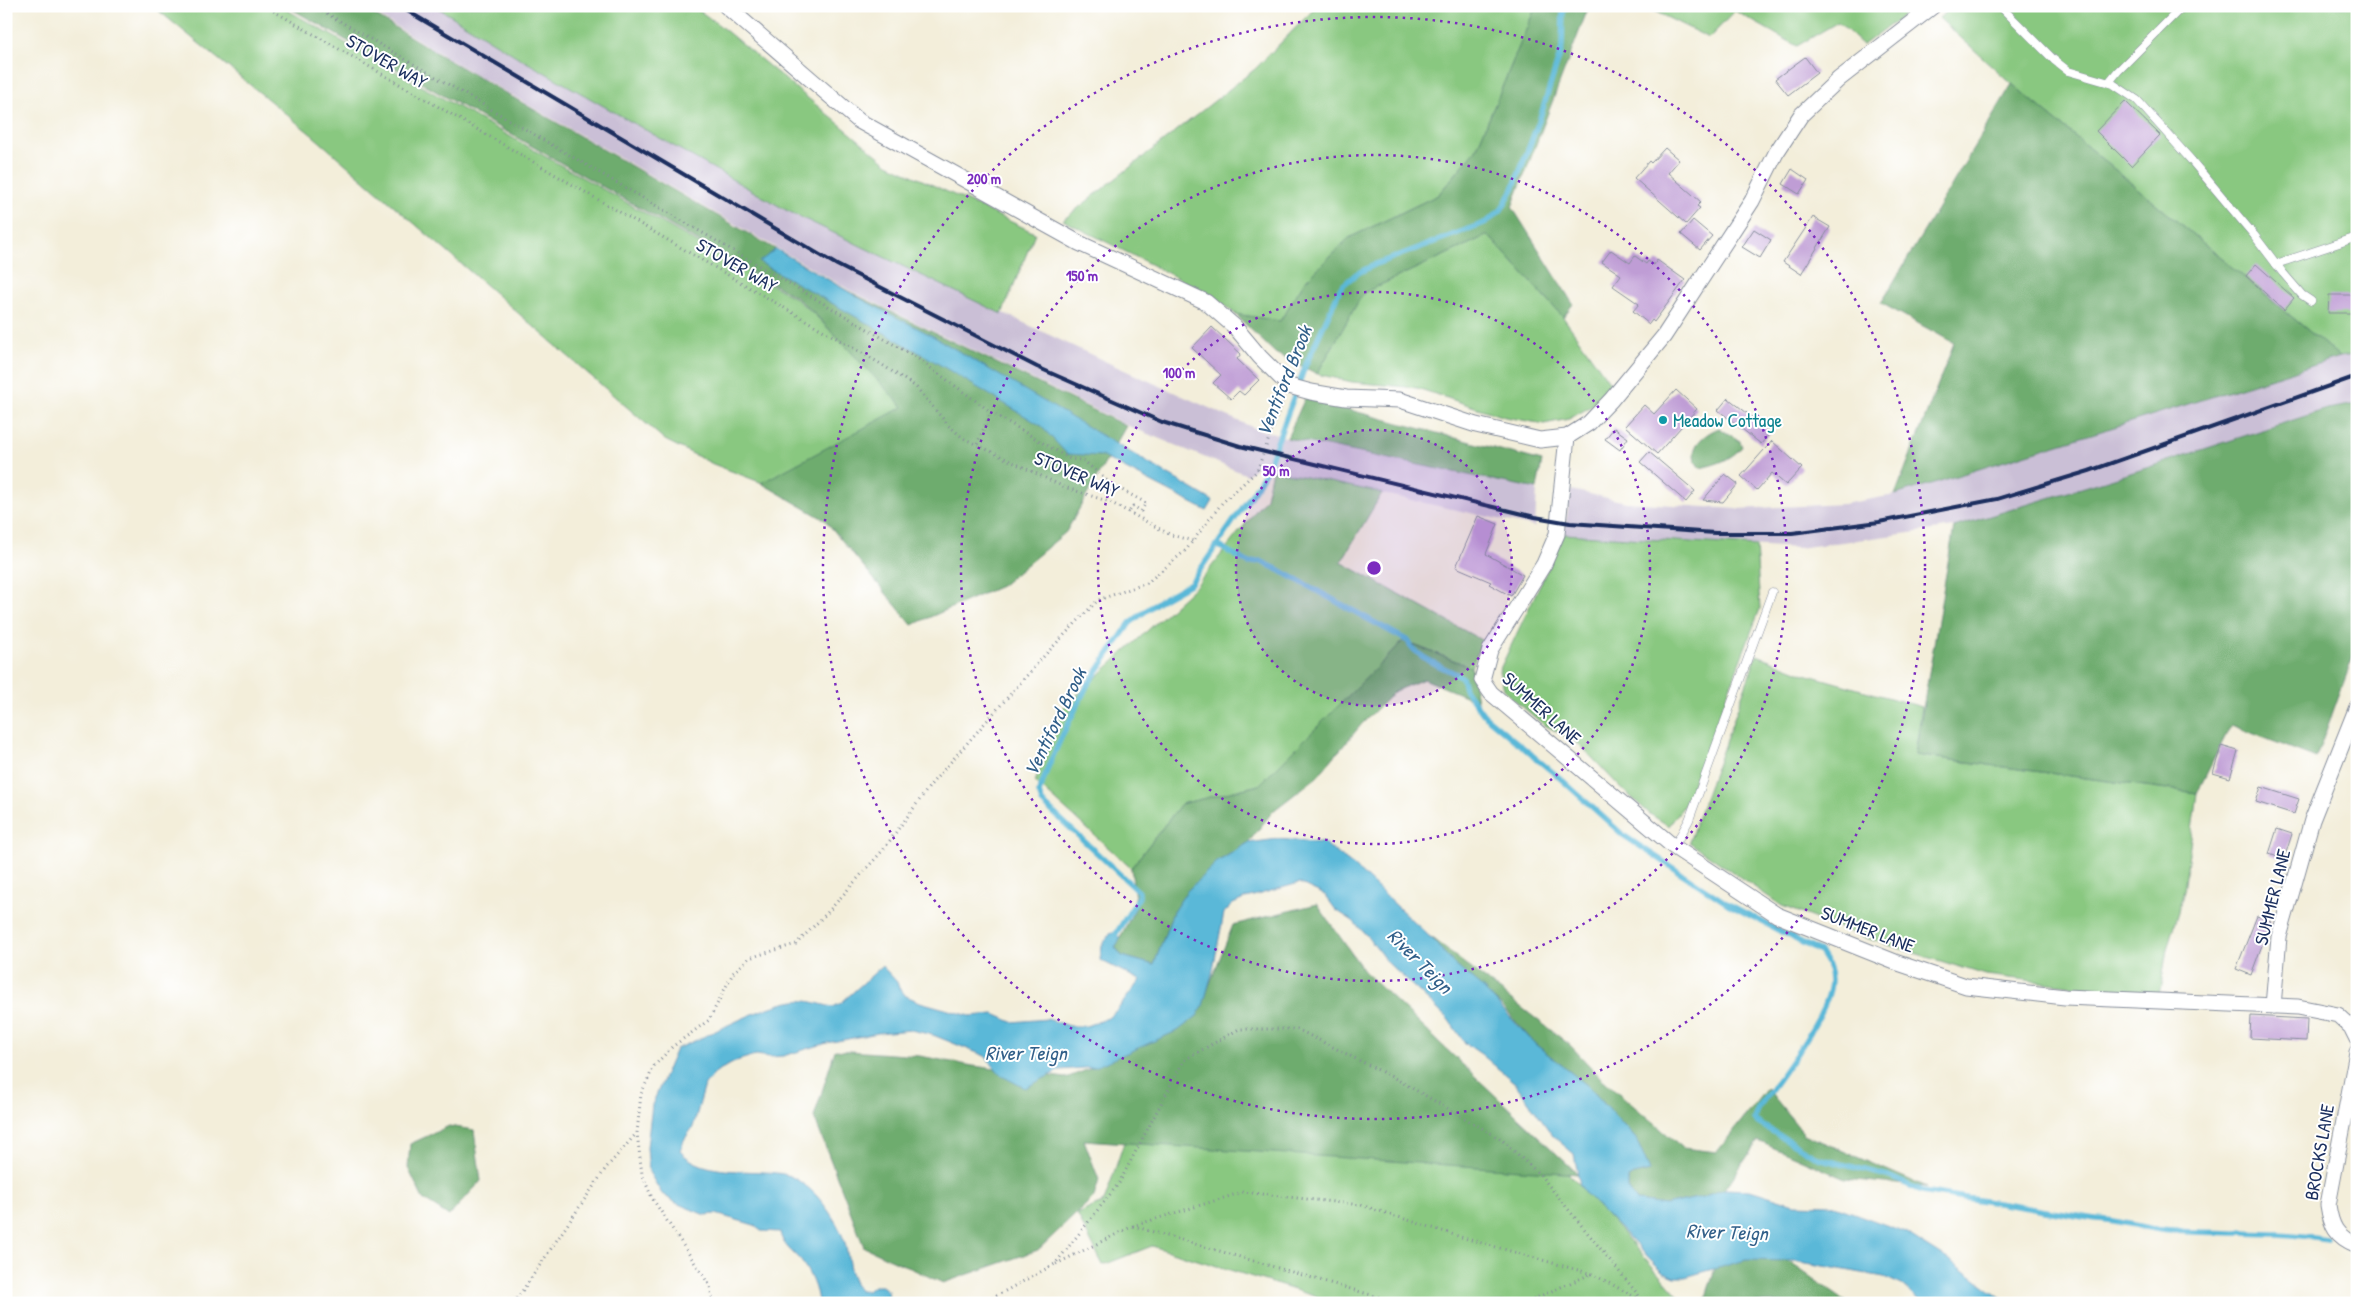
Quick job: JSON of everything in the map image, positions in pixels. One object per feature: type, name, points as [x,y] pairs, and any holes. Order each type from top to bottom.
[{"type":"street","points":[[726,6],[859,121],[1079,243],[1206,302],[1235,327],[1260,357],[1291,386],[1311,392],[1346,398],[1400,400],[1476,425],[1540,440],[1567,437],[1594,418],[1664,336],[1752,201],[1776,153],[1801,115],[1839,78],[1933,6]]},
{"type":"street","name":"SUMMER LANE","points":[[1567,437],[1557,534],[1544,564],[1490,650],[1482,680],[1491,693],[1674,847],[1777,915],[1896,962],[1966,986],[2065,997],[2273,1006],[2281,928],[2312,820],[2357,707]]},
{"type":"street","points":[[2273,1006],[2298,1007],[2338,1015],[2350,1027],[2357,1040]]},
{"type":"street","name":"BROCKS LANE","points":[[2357,1052],[2328,1205],[2330,1224],[2340,1236],[2357,1245]]},
{"type":"lane","points":[[2000,6],[2054,60],[2068,71],[2109,82],[2137,100],[2254,235],[2302,295],[2311,301]]},
{"type":"lane","points":[[2109,82],[2183,6]]},
{"type":"lane","points":[[2276,264],[2357,237]]},
{"type":"lane","points":[[1674,847],[1689,820],[1772,592]]},
{"type":"path","name":"STOVER WAY","points":[[265,6],[881,364],[916,387],[949,426],[963,438],[1064,487],[1110,502],[1171,535],[1193,541]]},
{"type":"path","points":[[314,6],[900,349],[991,412],[1070,459],[1083,460],[1111,484],[1146,503],[1141,511],[1133,506],[1129,512]]},
{"type":"path","points":[[713,1303],[710,1286],[652,1198],[642,1174],[637,1133],[641,1094],[654,1066],[672,1047],[709,1020],[733,973],[749,958],[796,944],[883,850],[932,783],[1044,656],[1098,600],[1147,583],[1186,550],[1222,503],[1257,471],[1291,386]]},
{"type":"path","points":[[977,444],[991,412]]},
{"type":"path","points":[[1055,1264],[1119,1183],[1184,1060],[1239,1029],[1297,1029],[1398,1080],[1501,1139],[1541,1176],[1644,1302]]},
{"type":"path","points":[[514,1303],[606,1168],[637,1133]]},
{"type":"path","points":[[983,1303],[1055,1264],[1133,1226],[1243,1192],[1362,1205],[1464,1238],[1592,1274],[1644,1302]]},
{"type":"path","points":[[1133,1226],[1399,1303]]},
{"type":"path","points":[[1524,1303],[1592,1274]]},
{"type":"shaded area","points":[[363,6],[435,6],[521,59],[786,210],[1113,365],[1254,428],[1287,438],[1537,489],[1535,527],[1258,466],[1247,475],[1131,427],[851,291],[454,62]]},
{"type":"shaded area","points":[[2357,354],[2357,404],[2327,409],[2137,471],[1954,527],[1798,548],[1564,534],[1571,490],[1626,502],[1737,509],[1843,504],[1895,495],[2340,357]]},
{"type":"green space","points":[[280,6],[795,298],[813,313],[907,409],[765,484],[713,464],[665,440],[312,135],[154,7]]},
{"type":"green space","points":[[286,6],[360,6],[450,61],[846,290],[1126,426],[1066,532],[1001,586],[912,625],[825,520],[761,483],[903,407],[814,313],[796,297]]},
{"type":"green space","points":[[435,6],[693,6],[719,25],[888,164],[1035,233],[1002,314],[786,210],[521,59]]},
{"type":"green space","points":[[1317,6],[1536,6],[1476,150],[1438,195],[1349,238],[1305,281],[1280,321],[1235,314],[1213,296],[1063,220],[1255,69]]},
{"type":"green space","points":[[1536,6],[1589,6],[1512,207],[1573,304],[1563,317],[1488,235],[1363,293],[1317,374],[1275,353],[1235,314],[1280,321],[1305,281],[1349,238],[1438,195],[1476,150]]},
{"type":"green space","points":[[1644,6],[1916,6],[1863,45],[1838,22],[1797,46],[1735,11],[1709,38]]},
{"type":"green space","points":[[1953,6],[2357,6],[2357,354],[2340,357],[2012,84],[1939,18]]},
{"type":"green space","points":[[2012,84],[2340,357],[1895,495],[1954,343],[1881,303]]},
{"type":"green space","points":[[1488,235],[1563,317],[1613,387],[1590,407],[1569,419],[1544,424],[1505,417],[1417,388],[1352,382],[1317,374],[1363,293]]},
{"type":"green space","points":[[1305,398],[1542,461],[1537,489],[1287,438]]},
{"type":"green space","points":[[2357,404],[2357,646],[2316,758],[2231,725],[2197,793],[1915,755],[1954,527],[2137,471],[2327,409]]},
{"type":"green space","points":[[1719,428],[1740,441],[1742,447],[1723,461],[1700,468],[1694,456],[1697,444],[1706,435]]},
{"type":"green space","points":[[1272,470],[1382,493],[1341,562],[1483,641],[1471,667],[1403,641],[1259,785],[1181,804],[1131,868],[1035,782],[1062,709],[1196,586],[1266,498]]},
{"type":"green space","points":[[1564,534],[1756,546],[1760,609],[1685,804],[1669,826],[1650,814],[1621,788],[1579,744],[1543,724],[1505,692],[1499,671]]},
{"type":"green space","points":[[1403,641],[1471,667],[1477,701],[1424,679],[1395,691],[1361,725],[1317,777],[1273,811],[1248,843],[1217,862],[1173,912],[1154,965],[1122,956],[1115,947],[1136,907],[1131,868],[1181,804],[1259,785]]},
{"type":"green space","points":[[1757,655],[1805,674],[1922,707],[1915,755],[2197,793],[2184,891],[2167,949],[2159,997],[1986,975],[1869,939],[1782,906],[1689,842]]},
{"type":"green space","points":[[1317,904],[1364,971],[1578,1174],[1084,1140],[1099,1180],[1094,1197],[1038,1250],[943,1283],[864,1247],[814,1117],[835,1050],[920,1056],[973,1066],[1066,1078],[1089,1069],[1197,1016],[1233,925]]},
{"type":"green space","points":[[1429,936],[1570,1045],[1601,1078],[1683,1148],[1717,1152],[1767,1088],[1804,1134],[1926,1187],[1845,1179],[1758,1141],[1725,1189],[1702,1197],[1665,1205],[1637,1201],[1628,1189],[1628,1178],[1649,1171],[1636,1139],[1588,1086],[1535,1044],[1504,1008],[1455,965]]},
{"type":"green space","points":[[1140,1095],[1545,1150],[1580,1185],[1685,1303],[1337,1303],[1152,1246],[1103,1265],[1077,1214],[1104,1202]]},
{"type":"green space","points":[[449,1126],[474,1130],[481,1181],[449,1216],[423,1199],[408,1168],[410,1144]]},
{"type":"green space","points":[[1730,1221],[1848,1303],[1704,1303]]},
{"type":"water","points":[[776,249],[863,300],[931,335],[1213,501],[1207,511],[1101,456],[1067,454],[1040,425],[927,357],[759,262]]},
{"type":"water","name":"River Teign","points":[[1278,839],[1324,843],[1355,867],[1429,936],[1455,965],[1485,990],[1535,1044],[1588,1086],[1636,1139],[1650,1171],[1628,1178],[1628,1189],[1637,1201],[1665,1205],[1702,1197],[1725,1189],[1750,1190],[1794,1204],[1832,1205],[1905,1232],[1954,1263],[2007,1303],[1922,1303],[1902,1285],[1884,1277],[1795,1261],[1746,1260],[1685,1277],[1675,1277],[1663,1272],[1585,1193],[1580,1185],[1574,1154],[1553,1136],[1515,1083],[1465,1043],[1448,1019],[1387,962],[1368,937],[1353,921],[1336,910],[1325,895],[1299,883],[1246,898],[1233,904],[1224,913],[1212,974],[1203,1006],[1197,1016],[1179,1030],[1095,1067],[1060,1070],[1025,1088],[1002,1076],[985,1056],[933,1035],[911,1030],[878,1033],[827,1043],[783,1056],[756,1055],[739,1060],[717,1071],[705,1085],[693,1127],[684,1140],[680,1151],[690,1159],[715,1169],[783,1174],[792,1177],[804,1185],[815,1194],[838,1227],[846,1247],[852,1277],[859,1291],[867,1291],[874,1286],[882,1286],[888,1291],[889,1298],[886,1303],[818,1303],[813,1281],[801,1261],[785,1245],[780,1232],[761,1231],[754,1225],[716,1214],[705,1215],[676,1203],[662,1194],[649,1172],[647,1147],[652,1105],[676,1049],[767,1008],[795,1001],[805,1001],[833,1007],[841,1003],[882,966],[897,982],[899,988],[906,996],[920,1002],[970,1016],[994,1014],[1012,1022],[1047,1019],[1070,1026],[1086,1026],[1108,1018],[1118,1009],[1140,980],[1100,960],[1102,945],[1111,932],[1121,938],[1115,947],[1122,956],[1154,965],[1173,912],[1186,892],[1217,862],[1248,843]]},
{"type":"building","points":[[1805,57],[1817,73],[1788,95],[1775,79]]},
{"type":"building","points":[[2125,101],[2160,135],[2131,166],[2096,131]]},
{"type":"building","points":[[1665,148],[1679,160],[1668,173],[1701,202],[1697,206],[1700,208],[1686,224],[1634,178],[1649,161],[1651,163]]},
{"type":"building","points":[[1792,169],[1808,180],[1799,194],[1783,184]]},
{"type":"building","points":[[1813,217],[1830,227],[1801,274],[1783,262]]},
{"type":"building","points":[[1693,220],[1712,236],[1700,250],[1681,234]]},
{"type":"building","points":[[1754,229],[1771,240],[1760,258],[1742,247]]},
{"type":"building","points":[[1611,250],[1630,263],[1635,256],[1646,264],[1648,261],[1654,265],[1657,260],[1685,280],[1654,322],[1652,320],[1649,324],[1633,311],[1639,304],[1613,286],[1621,275],[1602,262]]},
{"type":"building","points":[[2256,264],[2294,298],[2284,310],[2246,276]]},
{"type":"building","points":[[2329,295],[2357,295],[2357,313],[2328,313]]},
{"type":"building","points":[[1212,327],[1241,354],[1237,359],[1259,380],[1244,395],[1239,391],[1231,399],[1213,383],[1221,375],[1192,348]]},
{"type":"building","name":"Meadow Cottage","points":[[1676,390],[1697,409],[1657,454],[1625,426],[1644,405],[1654,414]]},
{"type":"building","points":[[1728,398],[1771,432],[1761,444],[1718,410]]},
{"type":"building","points":[[1614,428],[1628,438],[1620,450],[1605,439]]},
{"type":"building","points":[[1772,441],[1802,468],[1786,485],[1772,473],[1757,490],[1741,476]]},
{"type":"building","points":[[1649,452],[1695,491],[1686,502],[1640,462]]},
{"type":"building","points":[[1725,474],[1738,484],[1723,502],[1703,500]]},
{"type":"building","points":[[1478,516],[1498,524],[1486,554],[1523,575],[1511,596],[1489,584],[1491,582],[1456,567]]},
{"type":"building","points":[[2221,746],[2238,751],[2230,778],[2213,773]]},
{"type":"building","points":[[2261,787],[2299,799],[2294,814],[2256,802]]},
{"type":"building","points":[[2277,829],[2292,834],[2284,859],[2269,854]]},
{"type":"building","points":[[2257,916],[2271,921],[2251,975],[2236,969]]},
{"type":"building","points":[[2251,1016],[2307,1019],[2306,1041],[2250,1038]]},
{"type":"waterway","name":"Ventiford Brook","points":[[1112,940],[1139,897],[1139,892],[1042,802],[1039,793],[1062,736],[1087,686],[1130,623],[1159,601],[1191,583],[1254,491],[1268,467],[1306,364],[1341,287],[1356,274],[1376,264],[1487,222],[1501,210],[1513,189],[1539,121],[1562,48],[1563,12],[1566,6]]},
{"type":"waterway","points":[[1217,545],[1249,563],[1260,561],[1281,571],[1408,641],[1417,653],[1424,658],[1462,677],[1465,689],[1484,715],[1561,779],[1623,835],[1728,904],[1820,952],[1830,972],[1829,993],[1823,1009],[1802,1045],[1758,1108],[1754,1119],[1758,1123],[1818,1158],[1888,1176],[1922,1191],[2115,1221],[2153,1229],[2307,1236],[2326,1239]]},
{"type":"waterway","points":[[2348,1232],[2357,1234]]},
{"type":"railway","points":[[399,6],[837,265],[1037,367],[1162,422],[1240,446],[1535,517],[1570,523],[1715,533],[1792,533],[1879,522],[1997,499],[2089,471],[2357,376]]},
{"type":"place","name":"Meadow Cottage","points":[[1663,420]]}]
